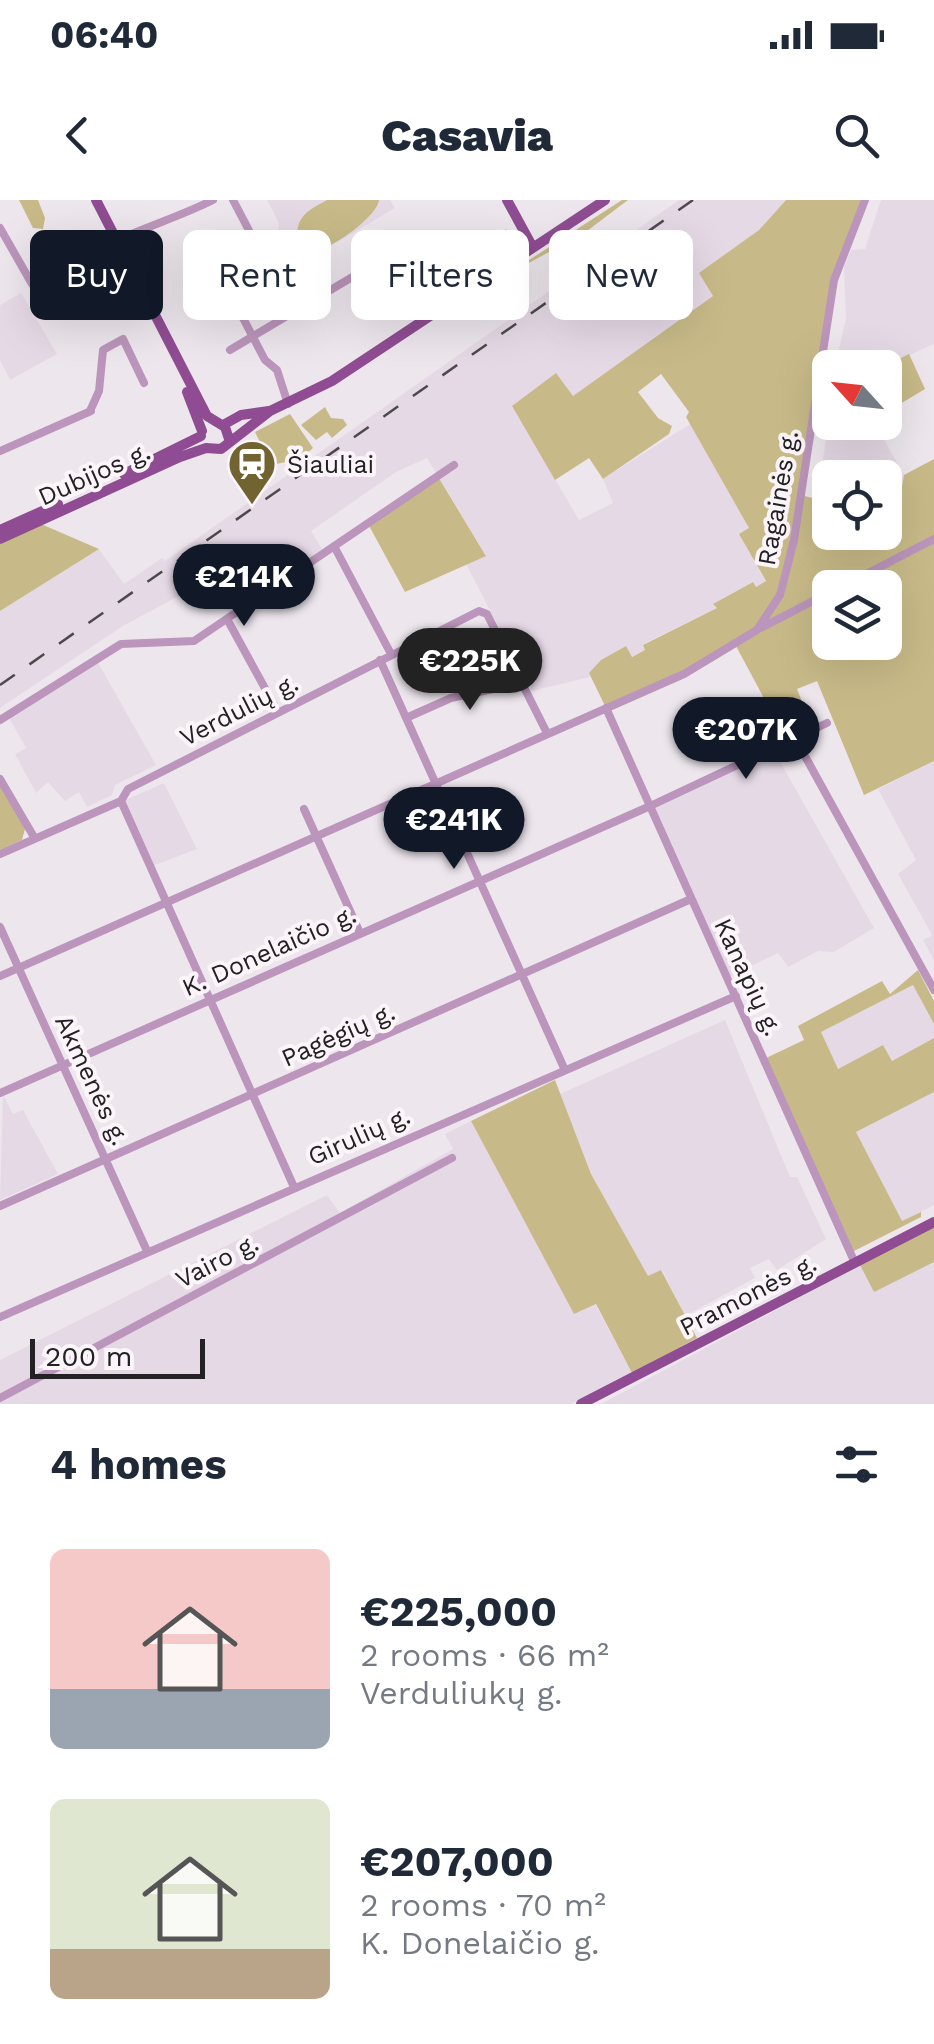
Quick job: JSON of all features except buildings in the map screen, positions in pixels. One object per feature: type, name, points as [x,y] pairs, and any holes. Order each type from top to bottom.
[{"type":"main road","points":[[92,200],[105,230]]},
{"type":"main road","points":[[507,200],[532,246]]},
{"type":"main road","points":[[153,320],[206,416],[220,424],[229,439],[270,411],[344,373],[605,200]]},
{"type":"main road","points":[[150,320],[188,395],[206,448]]},
{"type":"main road","points":[[220,424],[241,415],[270,411]]},
{"type":"main road","name":"Dubijos g.","points":[[0,530],[220,424]]},
{"type":"main road","name":"Dubijos g.","points":[[0,539],[206,448],[222,450],[229,439]]},
{"type":"main road","name":"Pramonės g.","points":[[581,1404],[934,1222]]},
{"type":"street","points":[[138,230],[150,224],[163,225],[213,200]]},
{"type":"street","points":[[233,200],[249,230]]},
{"type":"street","name":"Ragainės g.","points":[[0,976],[606,708],[714,658],[757,630],[780,595],[790,558],[834,280],[865,200]]},
{"type":"street","points":[[0,228],[30,280]]},
{"type":"street","points":[[230,350],[351,278]]},
{"type":"street","points":[[243,320],[277,370],[288,404]]},
{"type":"street","points":[[0,451],[92,411],[99,391],[103,350],[123,339],[144,383]]},
{"type":"street","points":[[0,720],[121,644],[194,641],[454,464]]},
{"type":"street","points":[[874,570],[934,539]]},
{"type":"street","points":[[334,546],[392,654]]},
{"type":"street","points":[[757,630],[812,601]]},
{"type":"street","name":"Verdulių g.","points":[[0,854],[120,802],[128,790],[482,611],[547,733]]},
{"type":"street","points":[[226,619],[278,712]]},
{"type":"street","points":[[380,660],[564,1068]]},
{"type":"street","points":[[406,718],[450,698],[522,683]]},
{"type":"street","name":"Kanapių g.","points":[[606,708],[855,1263]]},
{"type":"street","name":"K. Donelaičio g.","points":[[0,1093],[648,807],[828,722]]},
{"type":"street","points":[[795,738],[934,990]]},
{"type":"street","points":[[0,779],[34,837]]},
{"type":"street","points":[[120,802],[294,1187]]},
{"type":"street","points":[[304,809],[360,933]]},
{"type":"street","name":"Pagėgių g.","points":[[0,1206],[691,899]]},
{"type":"street","name":"Akmenės g.","points":[[0,927],[146,1251]]},
{"type":"street","name":"Girulių g.","points":[[0,1318],[736,996]]},
{"type":"street","name":"Vairo g.","points":[[0,1398],[452,1158]]},
{"type":"shaded area","points":[[19,200],[38,200],[45,218],[43,229],[33,228]]},
{"type":"shaded area","points":[[267,200],[390,200],[395,208],[358,230],[351,230],[351,234],[331,246],[331,230],[278,230],[279,223]]},
{"type":"shaded area","points":[[327,200],[379,200],[364,222],[331,244],[331,230],[298,230],[308,211]]},
{"type":"shaded area","points":[[622,200],[628,200],[588,230],[576,230]]},
{"type":"shaded area","points":[[679,200],[786,200],[759,230],[700,273],[713,296],[693,310],[693,230],[636,230]]},
{"type":"shaded area","points":[[786,200],[865,200],[834,280],[823,350],[812,350],[812,419],[800,495],[812,498],[812,550],[902,550],[904,475],[934,459],[934,761],[864,795],[817,681],[797,689],[813,728],[788,743],[736,646],[606,708],[589,673],[601,660],[626,646],[632,657],[645,650],[643,645],[717,608],[713,604],[753,582],[756,587],[766,581],[739,534],[749,528],[686,417],[689,412],[661,374],[638,392],[658,418],[672,426],[669,434],[603,479],[589,458],[555,480],[512,406],[556,373],[573,396],[679,320],[693,320],[693,310],[713,296],[699,273],[759,230]]},
{"type":"shaded area","points":[[881,200],[934,200],[934,344],[902,358],[902,350],[839,350],[846,318],[844,267],[851,250],[865,249]]},
{"type":"shaded area","points":[[549,247],[549,252],[529,260]]},
{"type":"shaded area","points":[[549,291],[549,320],[680,320],[573,397],[512,406],[579,520],[613,503],[603,479],[690,424],[741,510],[749,529],[740,535],[766,582],[756,587],[752,582],[714,604],[717,608],[643,644],[645,650],[631,657],[625,646],[589,673],[590,677],[532,691],[465,562],[486,555],[427,458],[396,472],[311,531],[322,549],[241,604],[226,581],[253,564],[197,586],[123,626],[0,708],[0,611],[99,549],[124,584],[162,558],[165,561],[508,320],[529,320],[529,305]]},
{"type":"shaded area","points":[[21,293],[30,308],[30,320],[37,320],[57,354],[10,380],[0,360],[0,305]]},
{"type":"shaded area","points":[[909,354],[925,389],[902,403],[902,358]]},
{"type":"shaded area","points":[[325,407],[331,418],[343,419],[347,425],[332,438],[327,432],[316,440],[301,425]]},
{"type":"shaded area","points":[[290,414],[313,448],[294,465],[291,461],[271,465],[255,432]]},
{"type":"shaded area","points":[[826,440],[884,440],[896,460],[823,460]]},
{"type":"shaded area","points":[[437,475],[486,556],[405,592],[367,522]]},
{"type":"shaded area","points":[[41,524],[99,549],[0,611],[0,544]]},
{"type":"shaded area","points":[[96,659],[156,765],[115,785],[112,795],[87,807],[79,792],[65,801],[48,782],[36,793],[15,754],[26,748],[8,716]]},
{"type":"shaded area","points":[[773,749],[874,928],[834,952],[818,951],[788,967],[778,953],[727,978],[648,807]]},
{"type":"shaded area","points":[[934,761],[934,961],[923,940],[932,935],[898,874],[916,860],[878,789]]},
{"type":"shaded area","points":[[0,783],[25,829],[22,840],[0,850]]},
{"type":"shaded area","points":[[164,783],[197,849],[150,867],[121,802]]},
{"type":"shaded area","points":[[918,970],[934,1001],[934,1024],[913,985],[821,1032],[838,1069],[883,1045],[892,1061],[934,1038],[934,1092],[856,1132],[902,1221],[921,1212],[921,1217],[850,1253],[764,1059],[804,1040],[798,1026],[882,981],[890,994]]},
{"type":"shaded area","points":[[913,985],[934,1024],[934,1038],[892,1061],[883,1045],[838,1069],[820,1032]]},
{"type":"shaded area","points":[[725,1020],[790,1177],[797,1177],[826,1239],[777,1270],[769,1259],[750,1268],[755,1278],[685,1316],[662,1270],[648,1277],[591,1174],[560,1094]]},
{"type":"shaded area","points":[[555,1080],[591,1174],[648,1276],[661,1270],[697,1338],[632,1373],[596,1304],[574,1314],[471,1121]]},
{"type":"shaded area","points":[[934,1092],[934,1205],[902,1222],[856,1132]]},
{"type":"shaded area","points":[[3,1095],[13,1114],[23,1110],[58,1174],[0,1200]]},
{"type":"shaded area","points":[[471,1121],[575,1314],[595,1304],[632,1373],[571,1404],[0,1404],[0,1360],[327,1195],[340,1213],[453,1149],[445,1134]]},
{"type":"shaded area","points":[[934,1227],[934,1262],[874,1292],[860,1265]]},
{"type":"shaded area","points":[[934,1262],[934,1404],[601,1404],[860,1265],[911,1273]]},
{"type":"railway","points":[[0,685],[693,200]]},
{"type":"place","name":"Šiauliai","points":[[252,506]]}]
